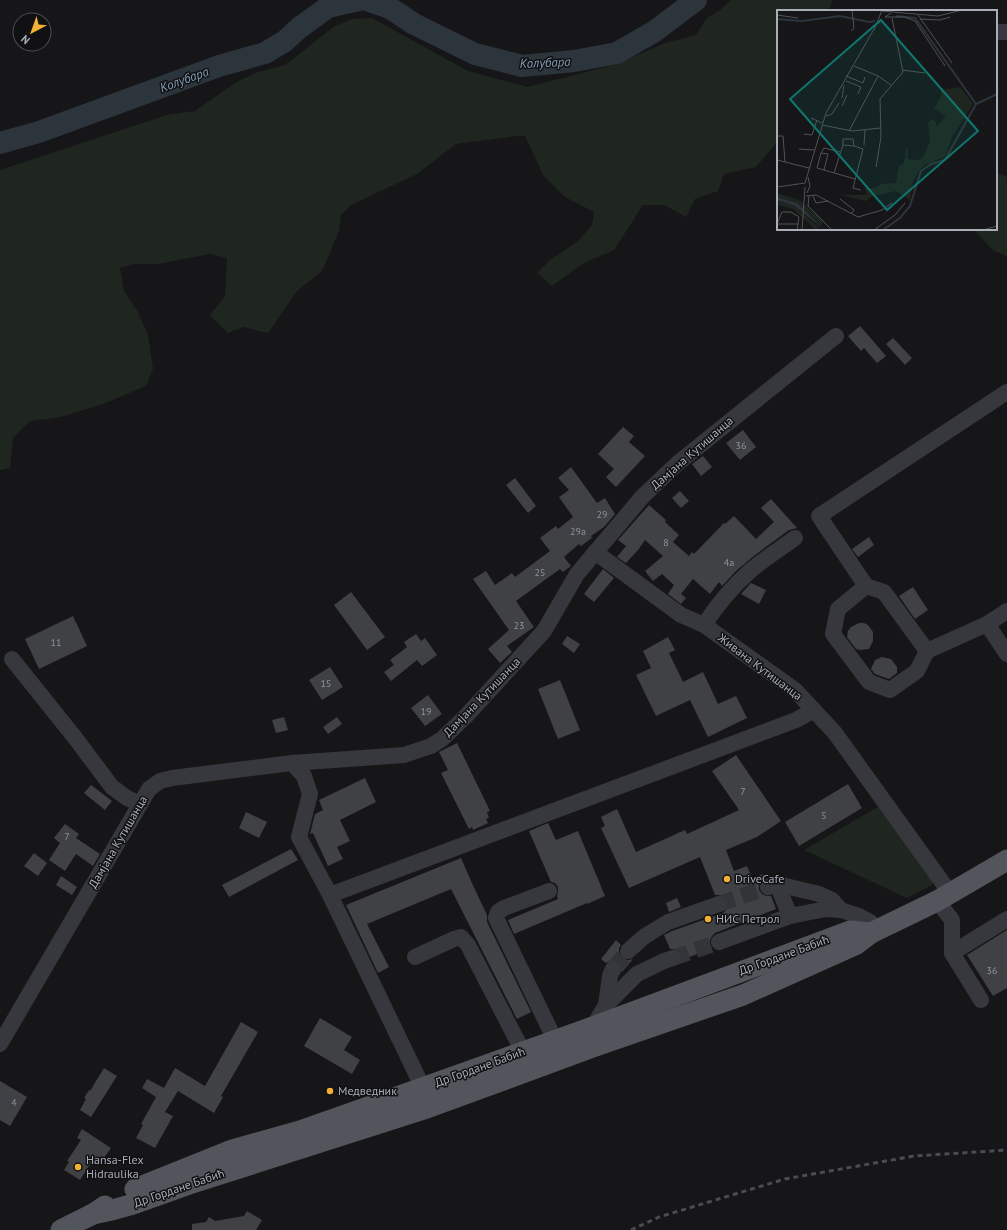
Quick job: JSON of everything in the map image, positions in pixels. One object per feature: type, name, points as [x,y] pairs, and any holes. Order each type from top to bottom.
[{"type":"main road","name":"Др Гордане Бабић","points":[[61,1230],[93,1214],[127,1192],[232,1150],[303,1130],[423,1088],[527,1061],[593,1047],[743,995],[855,945],[874,931],[944,897],[1007,860]]},
{"type":"main road","name":"Др Гордане Бабић","points":[[93,1214],[130,1205],[189,1184],[413,1112],[527,1061],[555,1040],[850,931],[874,931]]},
{"type":"street","name":"Дамјана Кутишанца","points":[[0,1044],[149,789],[160,781],[172,778],[292,763],[404,755],[431,746],[442,739],[466,716],[544,631],[577,574],[643,496],[678,463],[836,336]]},
{"type":"street","points":[[926,651],[884,592],[866,586],[819,516],[1007,392]]},
{"type":"street","points":[[704,625],[721,600],[736,584],[751,570],[795,538]]},
{"type":"street","name":"Живана Кутишанца","points":[[595,552],[681,615],[704,625],[795,690],[835,733],[944,897],[952,920],[952,953]]},
{"type":"street","points":[[866,586],[838,608],[833,634],[869,682],[890,690],[917,671],[926,651],[987,624],[1007,611]]},
{"type":"street","points":[[987,624],[1007,654]]},
{"type":"street","points":[[12,659],[112,787],[127,798],[140,804]]},
{"type":"street","points":[[330,895],[796,720],[814,710]]},
{"type":"street","points":[[292,763],[304,776],[310,794],[299,837],[330,895],[423,1088]]},
{"type":"street","points":[[790,916],[773,885],[819,894],[832,900],[841,910]]},
{"type":"street","points":[[549,892],[504,908],[498,912],[496,918],[555,1040]]},
{"type":"street","points":[[628,950],[645,936],[668,922],[719,904]]},
{"type":"street","points":[[719,942],[790,916],[826,909],[841,910],[859,916],[870,922],[874,931]]},
{"type":"street","points":[[981,1000],[952,953],[1007,919]]},
{"type":"street","points":[[415,958],[461,937],[468,945],[527,1061]]},
{"type":"street","points":[[593,1027],[606,1005],[637,974],[673,958]]},
{"type":"street","points":[[606,1005],[610,976],[613,969]]},
{"type":"shaded area","points":[[731,0],[832,0],[829,10],[777,10],[777,142],[756,167],[724,174],[718,191],[695,199],[686,217],[664,205],[643,205],[614,250],[582,264],[552,286],[537,273],[550,260],[578,241],[592,225],[594,212],[565,197],[543,175],[525,136],[456,144],[417,174],[351,205],[341,215],[339,231],[322,271],[297,291],[268,333],[243,327],[228,333],[210,315],[225,296],[227,258],[210,254],[158,264],[134,264],[120,268],[124,291],[138,312],[148,335],[153,369],[146,386],[103,404],[61,417],[30,421],[13,438],[10,468],[0,470],[0,170],[167,115],[195,111],[238,81],[258,72],[285,65],[335,26],[352,19],[372,18],[468,71],[528,87],[617,64],[665,43],[696,35],[707,18],[720,10]]},
{"type":"shaded area","points":[[997,173],[1007,177],[1007,256],[994,251],[974,230],[997,230]]},
{"type":"shaded area","points":[[881,805],[934,881],[932,885],[907,898],[804,850]]},
{"type":"building","points":[[860,326],[886,356],[877,363],[864,348],[861,351],[848,336]]},
{"type":"building","points":[[893,338],[912,358],[905,365],[886,344]]},
{"type":"building","points":[[623,427],[634,436],[629,442],[645,456],[616,487],[606,477],[614,469],[598,454]]},
{"type":"building","points":[[743,430],[756,447],[740,460],[726,443]]},
{"type":"building","points":[[703,456],[712,467],[701,476],[692,464]]},
{"type":"building","points":[[571,467],[597,503],[605,498],[615,514],[604,527],[591,536],[592,538],[581,546],[579,544],[564,557],[571,566],[563,572],[560,569],[516,601],[534,627],[507,646],[512,652],[500,663],[488,649],[509,630],[473,579],[486,571],[495,585],[512,573],[515,577],[550,551],[540,538],[556,526],[558,529],[573,517],[559,497],[569,490],[558,478]]},
{"type":"building","points":[[515,478],[536,506],[528,513],[506,485]]},
{"type":"building","points":[[680,491],[689,501],[681,508],[672,498]]},
{"type":"building","points":[[771,499],[797,528],[789,530],[755,555],[737,570],[722,586],[719,582],[710,594],[693,579],[681,594],[686,598],[681,604],[668,594],[674,585],[662,574],[653,581],[645,571],[663,556],[645,540],[626,563],[617,557],[626,546],[618,540],[649,505],[666,520],[665,522],[679,535],[673,542],[689,556],[692,552],[694,554],[724,523],[725,524],[734,516],[756,539],[774,522],[761,508]]},
{"type":"building","points":[[869,537],[874,545],[858,557],[852,549]]},
{"type":"building","points":[[603,569],[614,578],[594,602],[584,594]]},
{"type":"building","points":[[751,583],[766,590],[759,604],[741,594]]},
{"type":"building","points":[[913,587],[928,610],[915,619],[899,596]]},
{"type":"building","points":[[351,592],[385,637],[367,650],[334,605]]},
{"type":"building","points":[[73,616],[87,646],[39,669],[25,639]]},
{"type":"building","points":[[859,623],[868,625],[873,632],[873,641],[869,649],[856,649],[847,637],[848,631],[851,627]]},
{"type":"building","points":[[416,634],[421,641],[425,638],[437,655],[422,666],[417,660],[391,681],[384,672],[394,665],[390,660],[407,647],[404,642]]},
{"type":"building","points":[[567,636],[580,644],[574,653],[562,644]]},
{"type":"building","points":[[668,637],[675,650],[669,653],[683,682],[703,672],[718,704],[736,696],[747,718],[708,737],[690,700],[656,716],[636,675],[651,668],[643,651]]},
{"type":"building","points":[[882,657],[891,659],[897,667],[897,673],[889,679],[875,674],[871,669],[875,660]]},
{"type":"building","points":[[330,667],[343,687],[322,700],[309,680]]},
{"type":"building","points":[[560,680],[580,730],[558,739],[538,689]]},
{"type":"building","points":[[428,695],[442,714],[425,726],[411,708]]},
{"type":"building","points":[[284,717],[288,730],[276,733],[272,720]]},
{"type":"building","points":[[337,717],[342,724],[328,734],[323,727]]},
{"type":"building","points":[[457,743],[490,811],[487,812],[489,818],[486,819],[488,823],[473,830],[472,827],[469,829],[441,773],[448,770],[439,752]]},
{"type":"building","points":[[736,755],[781,821],[757,837],[726,850],[734,871],[747,866],[752,878],[763,874],[764,878],[759,885],[759,890],[766,896],[771,896],[776,909],[715,933],[710,940],[710,945],[712,948],[682,960],[682,955],[679,951],[670,949],[664,935],[723,913],[728,906],[728,900],[721,895],[715,895],[700,857],[629,888],[601,828],[605,826],[601,817],[617,809],[636,852],[685,830],[687,834],[739,810],[712,771]]},
{"type":"building","points":[[365,778],[376,802],[340,820],[350,841],[337,847],[343,859],[328,866],[313,833],[310,834],[315,814],[323,810],[319,800]]},
{"type":"building","points":[[848,784],[862,808],[799,846],[785,822]]},
{"type":"building","points":[[91,785],[112,801],[105,810],[84,793]]},
{"type":"building","points":[[246,812],[267,822],[259,838],[239,828]]},
{"type":"building","points":[[548,823],[556,840],[578,831],[605,896],[514,934],[508,920],[558,899],[558,887],[555,883],[551,882],[529,831]]},
{"type":"building","points":[[65,824],[79,834],[76,838],[100,854],[93,866],[76,854],[65,871],[49,860],[60,843],[54,838]]},
{"type":"building","points":[[291,849],[298,860],[229,897],[222,885]]},
{"type":"building","points":[[34,853],[47,863],[38,876],[24,866]]},
{"type":"building","points":[[461,858],[487,915],[487,922],[531,1012],[517,1019],[451,889],[367,924],[389,967],[378,973],[346,905]]},
{"type":"building","points":[[61,876],[77,887],[72,895],[56,885]]},
{"type":"building","points":[[677,898],[681,907],[669,912],[666,903]]},
{"type":"building","points":[[1007,930],[1007,988],[993,996],[967,955]]},
{"type":"building","points":[[616,940],[621,945],[619,952],[621,958],[625,960],[633,959],[622,972],[621,964],[617,960],[612,960],[606,963],[601,959]]},
{"type":"building","points":[[320,1018],[352,1037],[344,1050],[360,1060],[352,1074],[304,1046]]},
{"type":"building","points":[[241,1022],[258,1032],[221,1096],[223,1097],[214,1113],[178,1091],[165,1112],[173,1116],[155,1148],[136,1138],[143,1125],[141,1124],[156,1097],[142,1088],[147,1079],[164,1088],[175,1068],[205,1086]]},
{"type":"building","points":[[104,1068],[117,1076],[91,1117],[80,1110],[86,1099],[84,1098]]},
{"type":"building","points":[[0,1081],[27,1097],[10,1126],[0,1120]]},
{"type":"building","points":[[82,1129],[111,1148],[102,1161],[95,1157],[80,1180],[64,1170],[69,1162],[67,1161],[81,1140],[77,1138]]},
{"type":"building","points":[[247,1211],[262,1220],[256,1230],[192,1230],[192,1224],[206,1222],[209,1217],[215,1221],[244,1216]]},
{"type":"waterway","name":"Колубара","points":[[0,143],[39,132],[219,66],[265,53],[285,41],[299,28],[328,7],[359,0]]},
{"type":"waterway","name":"Колубара","points":[[367,0],[390,8],[414,24],[475,54],[522,66],[574,61],[617,53],[655,31],[696,0]]},
{"type":"tunnel","points":[[719,904],[768,887]]},
{"type":"tunnel","points":[[673,958],[719,942]]},
{"type":"tunnel","points":[[613,969],[628,951]]},
{"type":"railway","points":[[631,1230],[659,1217],[785,1179],[914,1156],[1007,1150]]},
{"type":"place","name":"DriveCafe","points":[[727,879]]},
{"type":"place","name":"НИС Петрол","points":[[708,919]]},
{"type":"place","name":"Медведник","points":[[330,1091]]},
{"type":"place","name":"Hansa-Flex Hidraulika","points":[[78,1167]]}]
